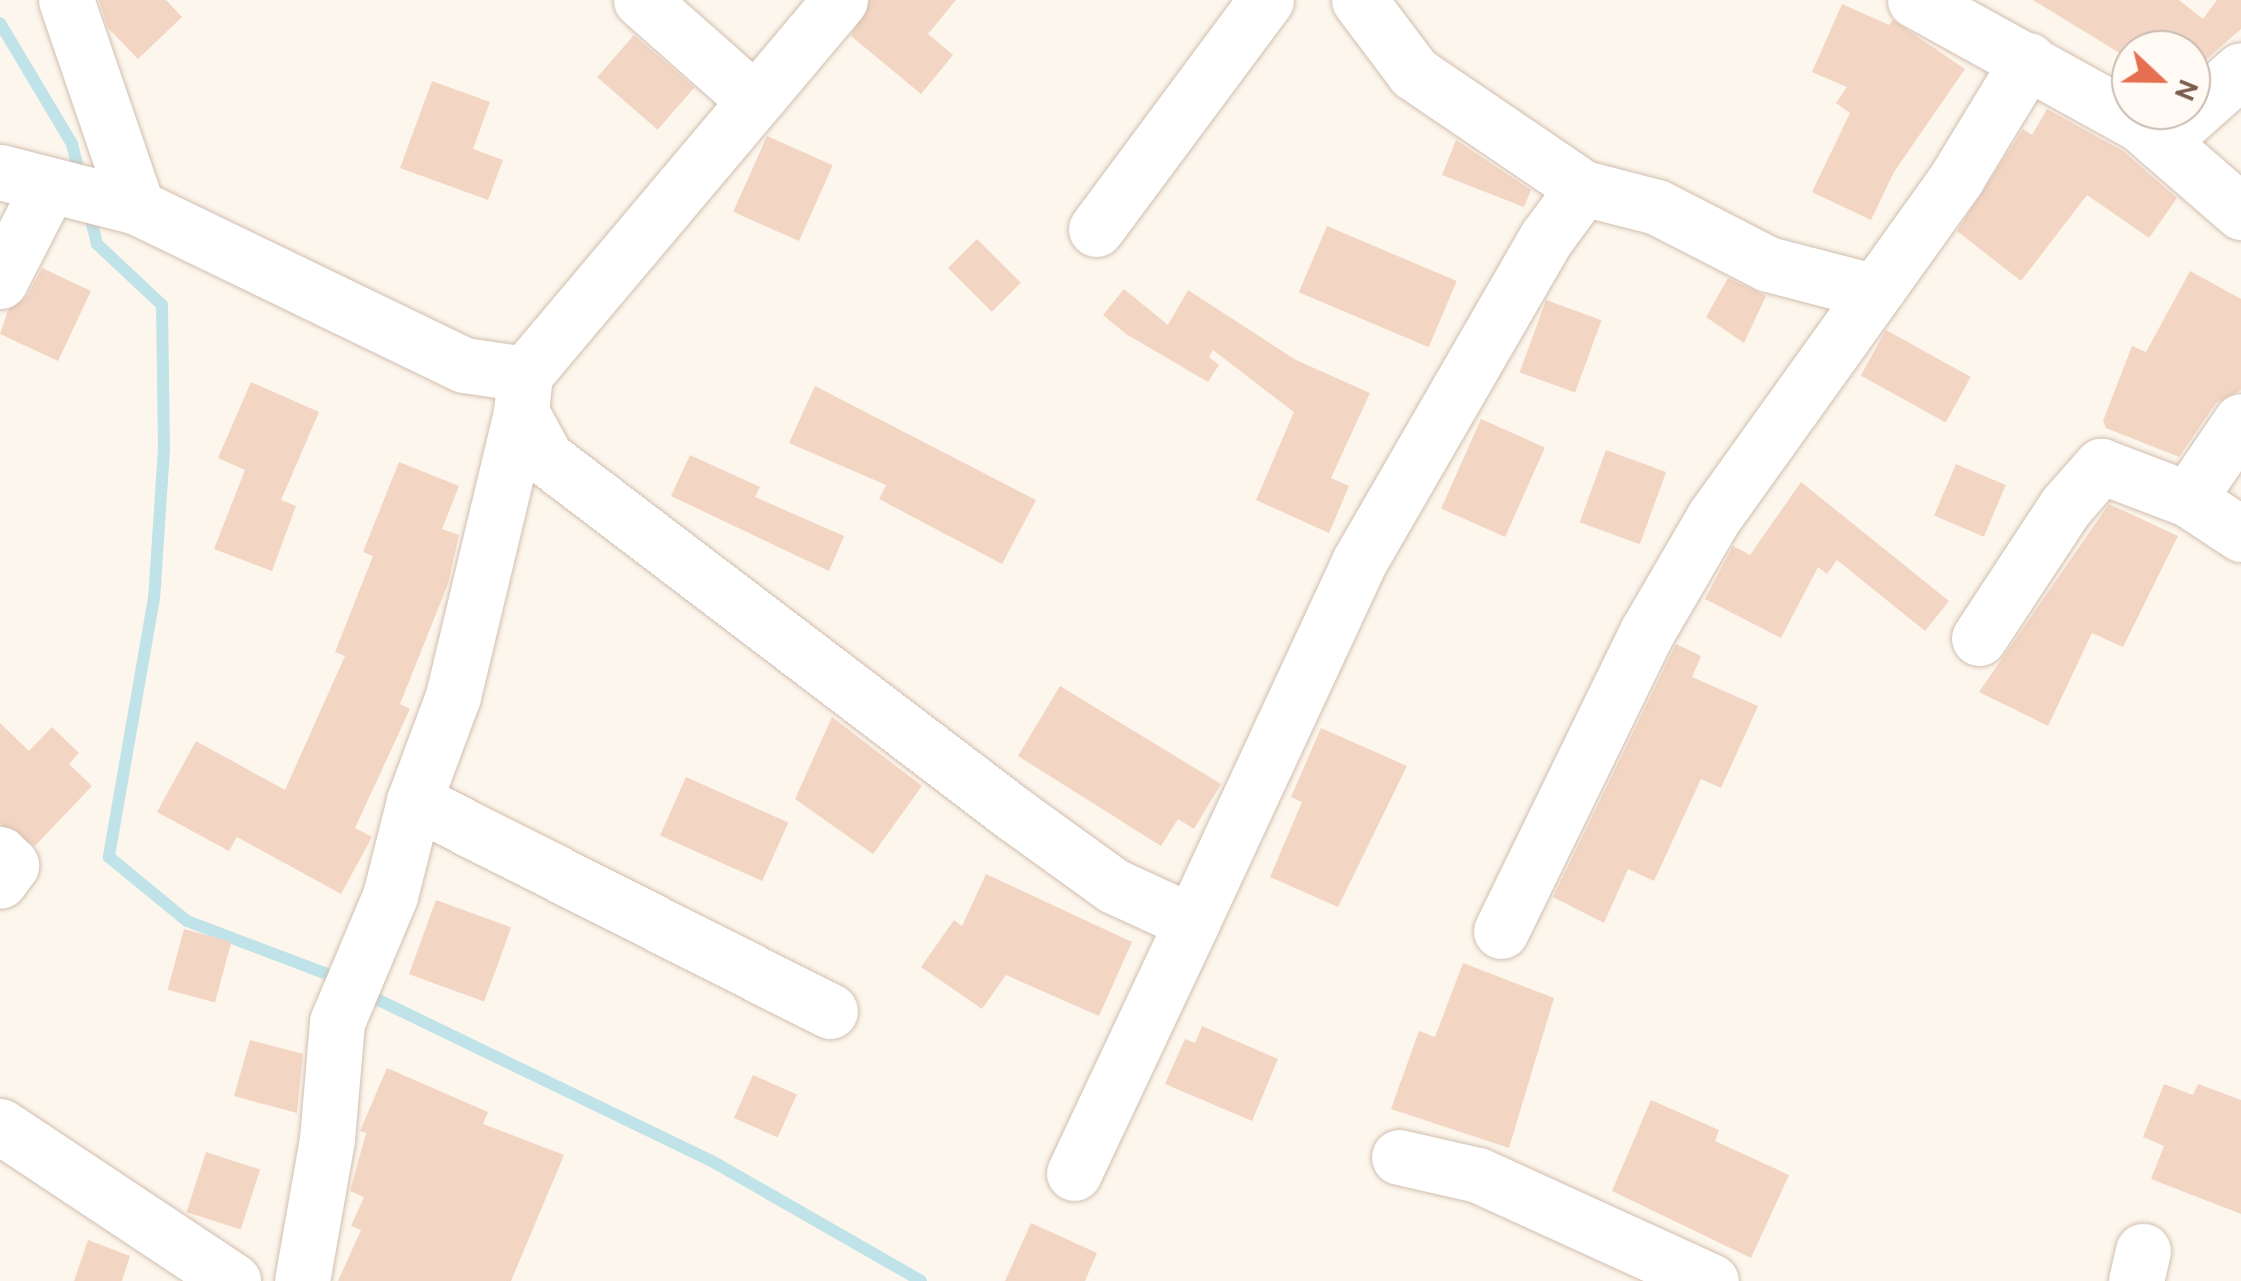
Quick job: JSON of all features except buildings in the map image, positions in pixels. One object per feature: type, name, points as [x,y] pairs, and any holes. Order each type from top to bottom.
[{"type":"street","points":[[0,281],[72,192],[66,0]]},
{"type":"street","points":[[641,0],[753,99]]},
{"type":"street","points":[[302,1281],[327,1138],[338,1022],[390,896],[414,802],[453,696],[523,393],[753,99],[840,0]]},
{"type":"street","points":[[1096,230],[1266,0]]},
{"type":"street","points":[[1359,0],[1414,73],[1584,188],[1657,208],[1768,264],[1872,291]]},
{"type":"street","points":[[1914,0],[2028,60],[2160,142],[2241,212]]},
{"type":"street","points":[[1501,931],[1648,632],[1714,517],[1957,177],[2028,60]]},
{"type":"street","points":[[2160,142],[2241,70]]},
{"type":"street","points":[[1074,1173],[1358,562],[1547,236],[1584,188]]},
{"type":"street","points":[[72,192],[523,393],[546,458],[938,759],[1114,886],[1192,922]]},
{"type":"street","points":[[2188,499],[2241,421]]},
{"type":"street","points":[[1979,638],[2065,507],[2102,466],[2188,499],[2241,534]]},
{"type":"street","points":[[414,802],[830,1011]]},
{"type":"street","points":[[0,854],[11,865],[0,882]]},
{"type":"street","points":[[0,1126],[233,1281]]},
{"type":"street","points":[[1399,1157],[1478,1176],[1711,1281]]},
{"type":"waterway","points":[[0,23],[72,144],[81,179]]},
{"type":"waterway","points":[[88,208],[97,244],[162,305],[164,449],[154,598],[109,857],[187,921],[343,980]]},
{"type":"waterway","points":[[364,993],[710,1160],[921,1281]]}]
